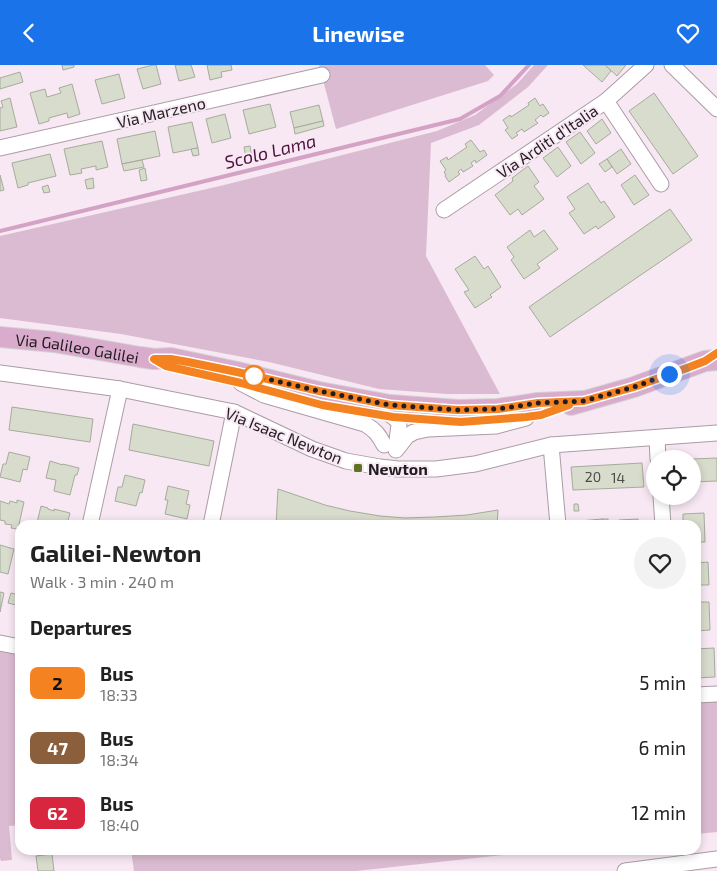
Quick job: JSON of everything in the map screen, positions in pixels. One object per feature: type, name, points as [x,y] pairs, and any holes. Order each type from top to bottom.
[{"type":"main road","name":"Via Galileo Galilei","points":[[0,337],[54,342],[154,359],[171,359],[390,405],[458,410],[498,409],[538,403],[584,401]]},
{"type":"main road","name":"Via Galileo Galilei","points":[[154,359],[166,366],[241,383],[322,405],[393,417],[461,422],[541,415],[634,387],[713,358]]},
{"type":"street","name":"Via Arditi d'Italia","points":[[444,210],[606,101],[646,65]]},
{"type":"street","points":[[672,65],[717,109]]},
{"type":"street","name":"Via Marzeno","points":[[0,148],[322,75]]},
{"type":"street","points":[[606,101],[661,184]]},
{"type":"street","name":"Via Isaac Newton","points":[[0,373],[120,389],[234,412],[312,449],[346,461],[398,469],[436,469],[474,464],[551,445],[717,433]]},
{"type":"street","points":[[241,383],[264,395],[373,429],[390,447],[398,469]]},
{"type":"street","points":[[91,520],[120,389]]},
{"type":"street","points":[[329,393],[333,398],[340,401],[375,407],[388,412],[398,421],[399,425],[380,467]]},
{"type":"street","points":[[393,417],[402,412],[448,414],[458,410]]},
{"type":"street","points":[[212,520],[234,412]]},
{"type":"street","points":[[390,447],[414,432],[428,429],[496,426],[526,417]]},
{"type":"street","points":[[657,438],[658,450]]},
{"type":"street","points":[[551,445],[558,520]]},
{"type":"street","points":[[662,505],[663,520]]},
{"type":"street","points":[[0,643],[15,646]]},
{"type":"street","points":[[701,695],[717,694]]},
{"type":"street","points":[[626,871],[717,859]]},
{"type":"shaded area","points":[[319,65],[485,65],[494,75],[488,81],[336,129]]},
{"type":"shaded area","points":[[534,65],[548,65],[528,87],[479,125],[431,143],[426,256],[500,394],[447,394],[379,389],[269,362],[121,334],[0,318],[0,236],[220,186],[437,131],[475,115],[517,84]]},
{"type":"shaded area","points":[[0,650],[15,653],[15,825],[9,826],[12,860],[1,861]]},
{"type":"shaded area","points":[[717,701],[717,832],[701,834],[701,703]]},
{"type":"shaded area","points":[[132,855],[503,855],[356,871],[134,871]]},
{"type":"building","points":[[62,65],[74,65],[74,67],[63,70]]},
{"type":"building","points":[[156,65],[161,84],[143,89],[137,69]]},
{"type":"building","points":[[175,65],[191,65],[195,77],[179,81]]},
{"type":"building","points":[[207,65],[231,65],[232,70],[221,72],[222,77],[210,80]]},
{"type":"building","points":[[583,65],[605,65],[611,71],[602,82]]},
{"type":"building","points":[[605,65],[626,65],[617,76]]},
{"type":"building","points":[[20,72],[23,82],[0,89],[0,78]]},
{"type":"building","points":[[119,74],[125,98],[102,104],[95,80]]},
{"type":"building","points":[[72,84],[80,114],[68,118],[67,113],[49,118],[49,121],[39,124],[30,93],[45,89],[47,97],[61,93],[59,88]]},
{"type":"building","points":[[654,93],[698,156],[673,174],[629,111]]},
{"type":"building","points":[[10,98],[17,127],[0,131],[0,108],[3,107],[1,101]]},
{"type":"building","points":[[535,98],[540,106],[543,104],[549,113],[543,117],[541,115],[535,120],[538,123],[524,132],[522,129],[512,139],[505,130],[508,128],[503,120],[529,105],[528,103]]},
{"type":"building","points":[[270,104],[276,127],[249,134],[243,110]]},
{"type":"building","points":[[319,105],[323,121],[294,128],[290,112]]},
{"type":"building","points":[[225,114],[231,138],[212,143],[206,119]]},
{"type":"building","points":[[602,119],[611,133],[596,144],[587,131]]},
{"type":"building","points":[[323,121],[324,126],[295,134],[294,128]]},
{"type":"building","points":[[192,122],[198,148],[173,153],[168,127]]},
{"type":"building","points":[[155,131],[160,156],[122,164],[117,139]]},
{"type":"building","points":[[580,132],[595,153],[581,164],[566,142]]},
{"type":"building","points":[[471,140],[480,152],[484,150],[487,155],[476,163],[475,160],[471,163],[473,166],[463,172],[461,169],[458,172],[460,174],[449,182],[444,172],[446,170],[440,161],[447,157],[448,160],[467,147],[465,144]]},
{"type":"building","points":[[102,141],[108,167],[96,170],[96,166],[81,169],[82,173],[70,175],[64,149]]},
{"type":"building","points":[[250,146],[252,157],[246,158],[244,147]]},
{"type":"building","points":[[558,147],[571,166],[557,177],[543,158]]},
{"type":"building","points":[[198,148],[199,155],[193,156],[191,149]]},
{"type":"building","points":[[621,149],[631,164],[617,174],[607,159]]},
{"type":"building","points":[[50,154],[56,176],[28,183],[28,185],[18,188],[12,163]]},
{"type":"building","points":[[607,159],[612,167],[605,172],[599,164]]},
{"type":"building","points":[[142,160],[144,167],[124,171],[122,164]]},
{"type":"building","points":[[528,166],[539,182],[534,186],[544,199],[522,215],[518,209],[510,215],[495,195],[513,181],[512,178]]},
{"type":"building","points":[[145,168],[147,180],[141,181],[139,170]]},
{"type":"building","points":[[0,175],[4,190],[0,191]]},
{"type":"building","points":[[635,175],[649,195],[634,205],[621,185]]},
{"type":"building","points":[[93,178],[94,188],[87,189],[85,180]]},
{"type":"building","points":[[588,183],[601,203],[604,201],[615,217],[598,229],[596,226],[584,234],[569,213],[575,209],[567,197]]},
{"type":"building","points":[[48,185],[50,192],[44,193],[42,187]]},
{"type":"building","points":[[670,209],[692,240],[550,337],[529,307]]},
{"type":"building","points":[[530,230],[534,237],[544,230],[558,249],[537,264],[540,268],[524,279],[511,260],[514,257],[507,247]]},
{"type":"building","points":[[475,256],[484,269],[488,266],[501,287],[490,295],[492,297],[475,308],[464,292],[469,290],[455,269]]},
{"type":"building","points":[[12,407],[93,419],[90,442],[9,430]]},
{"type":"building","points":[[133,424],[214,441],[209,466],[129,450]]},
{"type":"building","points":[[9,452],[30,457],[27,470],[23,469],[20,482],[0,477],[3,464],[6,464]]},
{"type":"building","points":[[717,458],[717,481],[701,482],[701,459]]},
{"type":"building","points":[[50,461],[79,468],[77,475],[75,475],[70,495],[54,491],[56,480],[46,478]]},
{"type":"building","points":[[642,463],[644,487],[573,490],[571,467]]},
{"type":"building","points":[[125,475],[145,480],[136,506],[115,501],[118,487],[122,487]]},
{"type":"building","points":[[168,486],[189,491],[186,504],[190,505],[187,519],[165,514]]},
{"type":"building","points":[[278,489],[325,505],[380,516],[405,518],[435,517],[467,515],[498,510],[497,520],[276,520]]},
{"type":"building","points":[[17,500],[24,502],[20,520],[15,520],[15,529],[11,528],[12,525],[5,524],[5,521],[0,520],[0,501],[9,504],[10,501],[17,503]]},
{"type":"building","points":[[574,504],[578,504],[579,511],[574,511]]},
{"type":"building","points":[[41,506],[54,511],[54,509],[70,513],[68,520],[38,520]]},
{"type":"building","points":[[704,513],[705,542],[701,542],[701,520],[683,520],[683,514]]},
{"type":"building","points":[[0,545],[14,549],[8,574],[0,572]]},
{"type":"building","points":[[708,562],[709,585],[701,585],[701,563]]},
{"type":"building","points":[[0,592],[4,593],[0,612]]},
{"type":"building","points":[[11,593],[15,594],[15,605],[8,603]]},
{"type":"building","points":[[701,602],[709,602],[710,630],[701,631]]},
{"type":"building","points":[[714,648],[715,677],[701,678],[701,649]]},
{"type":"building","points":[[52,855],[54,871],[38,871],[36,856]]},
{"type":"waterway","name":"Scolo Lama","points":[[0,231],[460,119],[500,96],[529,65]]},
{"type":"bus line","name":"2","points":[[569,405],[541,415],[461,422],[393,417],[322,405],[241,383],[166,366],[154,359],[188,362],[390,405],[458,410],[498,409],[538,403],[584,401],[634,387],[687,368],[705,361],[717,353]]},
{"type":"place","name":"Newton","points":[[358,468]]},
{"type":"route","points":[[254,376],[390,405],[458,410],[498,409],[538,403],[584,401],[634,387],[669,374]]}]
